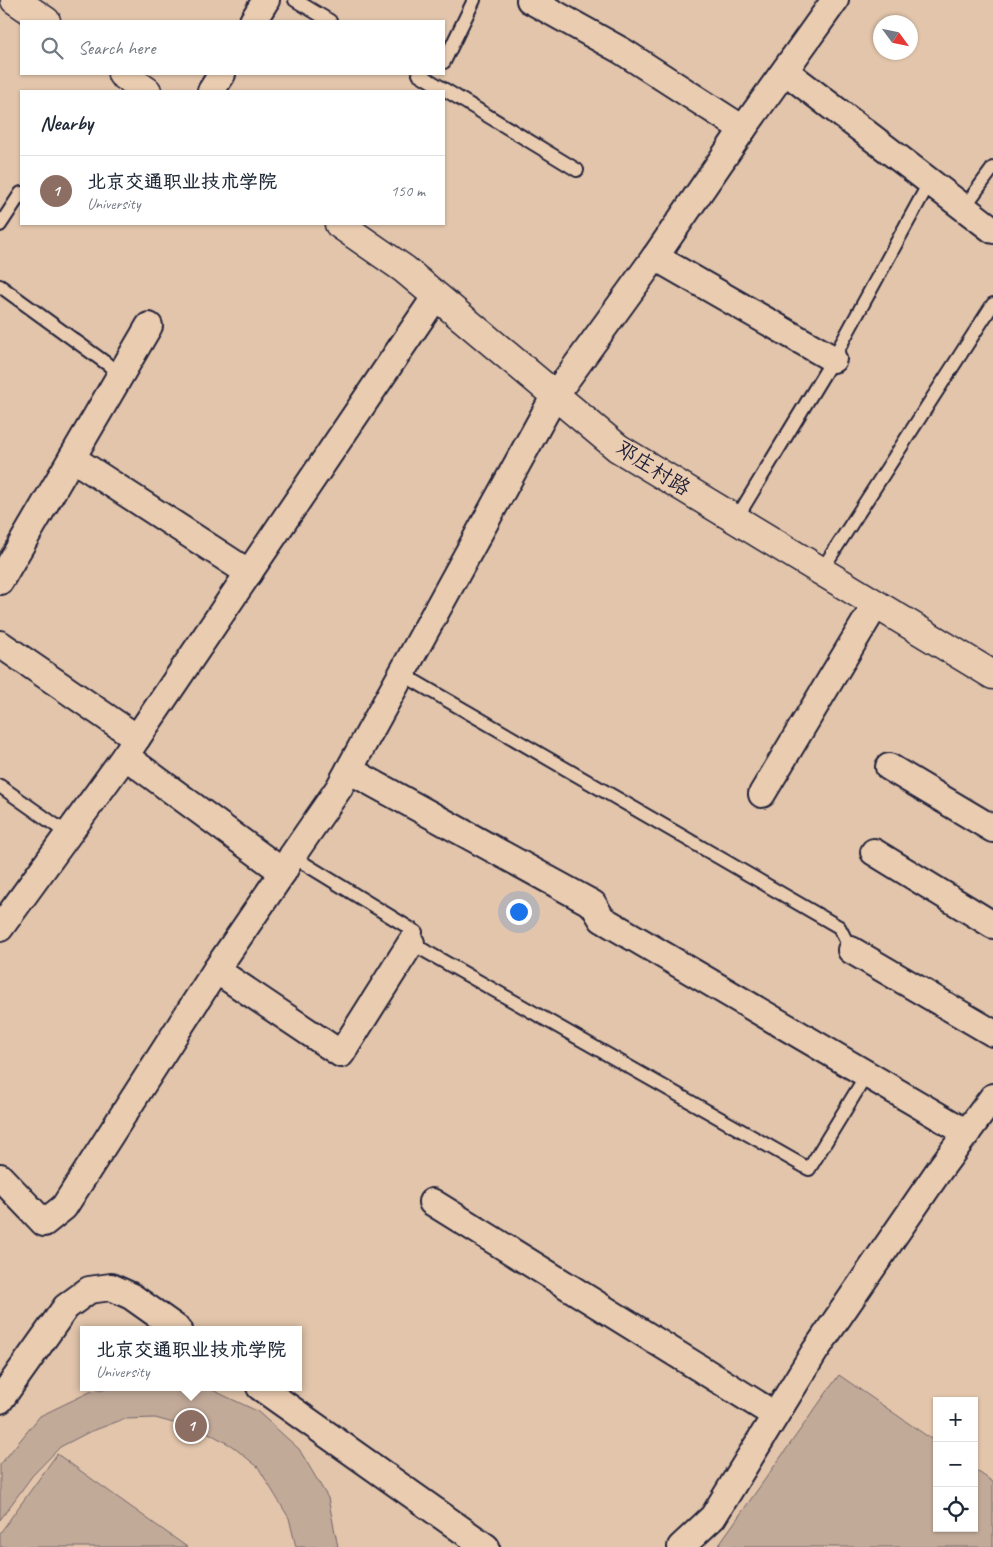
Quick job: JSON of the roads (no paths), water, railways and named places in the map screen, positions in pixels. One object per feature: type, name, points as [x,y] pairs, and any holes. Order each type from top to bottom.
[{"type":"street","points":[[16,0],[45,20]]},
{"type":"street","points":[[254,20],[266,0]]},
{"type":"street","points":[[530,0],[622,51],[743,129]]},
{"type":"street","points":[[0,1177],[44,1223],[64,1207],[216,970],[339,788],[554,395],[655,257],[835,0]]},
{"type":"street","points":[[785,71],[963,209],[993,230]]},
{"type":"street","points":[[123,75],[146,90]]},
{"type":"street","points":[[212,90],[221,75]]},
{"type":"street","name":"邓庄村路","points":[[351,227],[618,448],[993,675]]},
{"type":"street","points":[[655,257],[832,359]]},
{"type":"street","points":[[0,928],[131,747],[436,296]]},
{"type":"street","points":[[0,581],[149,326]]},
{"type":"street","points":[[72,458],[249,573]]},
{"type":"street","points":[[762,794],[876,604]]},
{"type":"street","points":[[0,644],[131,747],[287,864]]},
{"type":"street","points":[[889,767],[993,828]]},
{"type":"street","points":[[349,770],[593,904],[602,919],[967,1133]]},
{"type":"street","points":[[874,852],[993,925]]},
{"type":"street","points":[[216,970],[341,1054],[411,943]]},
{"type":"street","points":[[851,950],[993,1033]]},
{"type":"street","points":[[681,1547],[713,1517],[815,1350],[993,1097]]},
{"type":"street","points":[[432,1202],[775,1416]]},
{"type":"street","points":[[0,1400],[66,1308],[89,1290],[110,1287],[124,1293],[173,1326]]},
{"type":"street","points":[[266,1391],[486,1547]]},
{"type":"lane","points":[[294,0],[328,20]]},
{"type":"lane","points":[[445,60],[474,0]]},
{"type":"lane","points":[[421,75],[577,170]]},
{"type":"lane","points":[[963,209],[993,168]]},
{"type":"lane","points":[[736,519],[832,359],[929,183]]},
{"type":"lane","points":[[0,225],[20,194]]},
{"type":"lane","points":[[0,286],[121,374]]},
{"type":"lane","points":[[821,571],[993,304]]},
{"type":"lane","points":[[402,674],[839,927],[851,950]]},
{"type":"lane","points":[[0,786],[68,834]]},
{"type":"lane","points":[[287,864],[416,932],[411,943],[809,1169],[866,1074]]},
{"type":"place","name":"北京交通职业技术学院","points":[[191,1426]]}]
